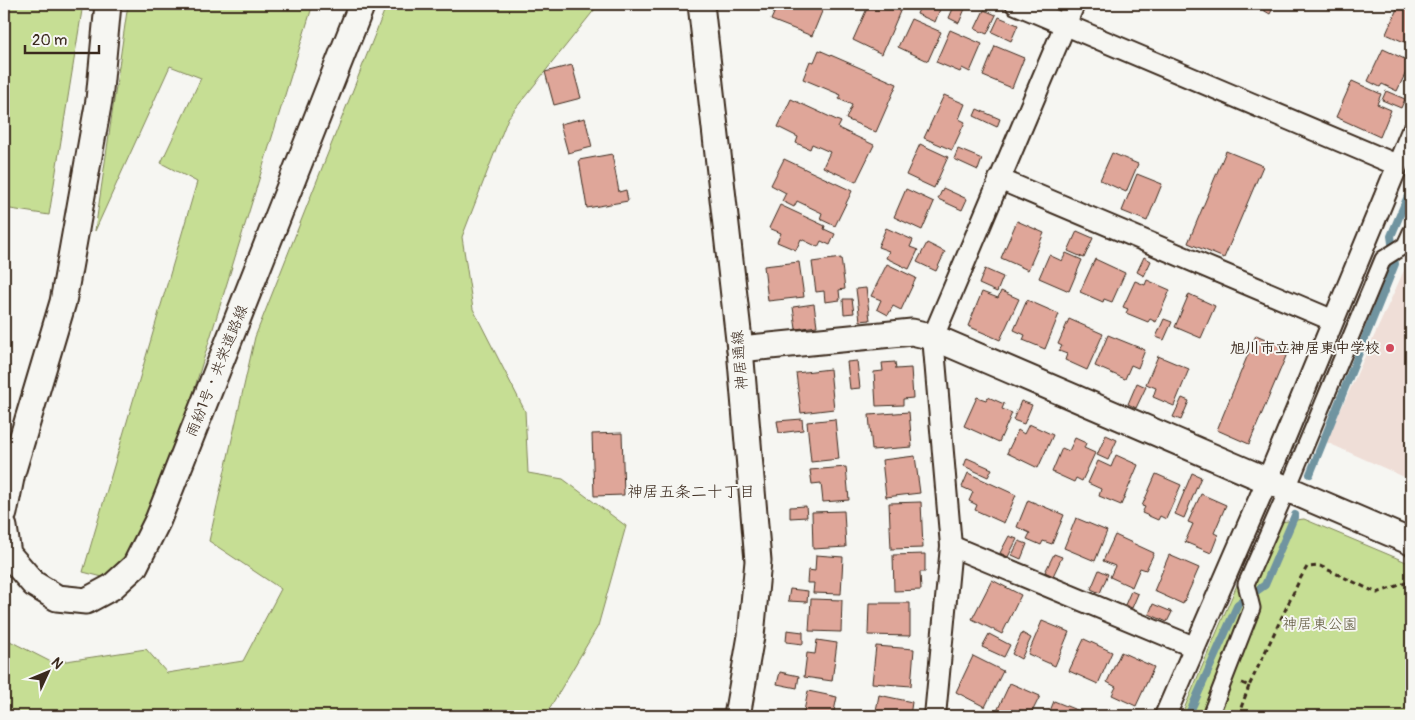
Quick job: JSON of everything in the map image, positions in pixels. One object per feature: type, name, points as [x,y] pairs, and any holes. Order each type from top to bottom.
[{"type":"street","points":[[4,514],[12,473],[63,302],[99,100],[108,4]]},
{"type":"street","name":"雨紛1号・共栄道路線","points":[[4,527],[8,554],[34,584],[57,598],[86,601],[112,587],[134,566],[158,520],[362,4]]},
{"type":"street","name":"神居通線","points":[[701,4],[740,349],[758,561],[751,636],[737,716]]},
{"type":"street","points":[[1016,4],[1397,165]]},
{"type":"street","points":[[935,716],[951,546],[932,337],[1074,4]]},
{"type":"street","points":[[1210,716],[1252,608],[1246,584],[1332,320],[1411,133]]},
{"type":"street","points":[[999,179],[1332,320]]},
{"type":"street","points":[[1165,716],[1194,647],[1277,484],[1383,259],[1406,245],[1411,232]]},
{"type":"street","points":[[740,349],[912,332],[932,337],[1411,542]]},
{"type":"street","points":[[951,546],[1194,647]]},
{"type":"path","points":[[1238,716],[1249,686],[1307,568],[1320,566],[1378,593],[1411,582]]},
{"type":"path","points":[[1225,677],[1249,686]]},
{"type":"shaded area","name":"旭川市立神居東中学校","points":[[1411,255],[1411,480],[1326,442]]},
{"type":"green space","points":[[4,4],[83,4],[49,215],[4,208]]},
{"type":"green space","points":[[128,4],[313,4],[134,585],[83,572],[197,182],[161,163],[201,78],[170,66],[95,231]]},
{"type":"green space","points":[[387,4],[595,4],[595,9],[508,118],[462,237],[473,309],[525,411],[528,473],[563,479],[626,526],[598,626],[545,716],[4,716],[4,638],[53,663],[146,649],[167,673],[243,661],[281,589],[209,541],[255,337]]},
{"type":"green space","name":"神居東公園","points":[[1304,519],[1411,564],[1411,716],[1181,716],[1263,524]]},
{"type":"building","points":[[778,4],[825,4],[812,36],[771,20]]},
{"type":"building","points":[[869,4],[889,4],[901,9],[882,54],[853,40]]},
{"type":"building","points":[[921,4],[942,4],[935,22],[917,14]]},
{"type":"building","points":[[955,4],[967,4],[959,23],[949,18]]},
{"type":"building","points":[[1253,4],[1275,4],[1270,14]]},
{"type":"building","points":[[1399,4],[1411,4],[1411,45],[1386,34]]},
{"type":"building","points":[[984,10],[996,15],[987,34],[975,29]]},
{"type":"building","points":[[999,17],[1018,25],[1011,41],[992,32]]},
{"type":"building","points":[[911,19],[941,32],[928,61],[898,47]]},
{"type":"building","points":[[950,30],[982,44],[970,72],[962,68],[960,72],[936,62]]},
{"type":"building","points":[[995,46],[1024,58],[1012,88],[983,76]]},
{"type":"building","points":[[1383,49],[1411,62],[1397,91],[1382,84],[1380,87],[1368,81]]},
{"type":"building","points":[[819,50],[897,84],[876,132],[846,119],[852,105],[839,99],[841,95],[803,79],[810,61],[814,62]]},
{"type":"building","points":[[572,65],[581,98],[554,105],[545,72]]},
{"type":"building","points":[[1352,81],[1381,94],[1377,104],[1391,110],[1380,137],[1336,117]]},
{"type":"building","points":[[1386,91],[1405,99],[1401,108],[1382,100]]},
{"type":"building","points":[[944,95],[965,104],[959,119],[965,122],[952,150],[924,138]]},
{"type":"building","points":[[791,99],[841,122],[838,128],[874,145],[856,182],[823,167],[830,152],[812,144],[810,149],[796,143],[798,137],[778,127]]},
{"type":"building","points":[[977,109],[1000,119],[997,127],[974,116]]},
{"type":"building","points":[[585,118],[592,147],[568,153],[560,124]]},
{"type":"building","points":[[920,144],[948,157],[934,188],[906,175]]},
{"type":"building","points":[[958,149],[982,159],[978,170],[954,159]]},
{"type":"building","points":[[1226,151],[1263,166],[1224,258],[1188,243]]},
{"type":"building","points":[[1112,153],[1138,164],[1126,192],[1100,180]]},
{"type":"building","points":[[612,154],[619,192],[626,190],[628,201],[587,208],[579,160]]},
{"type":"building","points":[[784,159],[852,191],[835,226],[820,219],[822,213],[797,201],[794,207],[782,201],[786,193],[771,185]]},
{"type":"building","points":[[1137,174],[1162,184],[1147,221],[1122,211]]},
{"type":"building","points":[[943,188],[967,199],[962,210],[938,199]]},
{"type":"building","points":[[906,189],[934,202],[922,230],[894,217]]},
{"type":"building","points":[[780,205],[825,226],[824,229],[835,234],[830,245],[821,241],[818,247],[801,239],[796,250],[777,242],[781,233],[769,228]]},
{"type":"building","points":[[1017,221],[1044,233],[1028,270],[1001,258]]},
{"type":"building","points":[[886,228],[913,240],[910,247],[918,250],[909,269],[886,258],[889,251],[878,247]]},
{"type":"building","points":[[1077,231],[1093,238],[1084,258],[1068,251]]},
{"type":"building","points":[[927,243],[945,252],[936,271],[917,262]]},
{"type":"building","points":[[1066,253],[1082,260],[1069,291],[1039,278],[1049,255],[1062,261]]},
{"type":"building","points":[[1144,257],[1151,261],[1144,276],[1137,272]]},
{"type":"building","points":[[841,258],[845,289],[839,290],[840,300],[825,302],[824,291],[816,292],[812,262]]},
{"type":"building","points":[[1095,259],[1125,273],[1112,302],[1104,299],[1103,302],[1080,292]]},
{"type":"building","points":[[799,262],[804,297],[768,301],[764,266]]},
{"type":"building","points":[[887,264],[916,278],[901,310],[893,306],[888,315],[877,309],[881,300],[871,296]]},
{"type":"building","points":[[985,269],[1003,277],[997,292],[979,284]]},
{"type":"building","points":[[1147,280],[1170,290],[1156,322],[1150,319],[1148,322],[1126,313],[1128,309],[1123,307],[1135,281],[1145,285]]},
{"type":"building","points":[[866,288],[870,320],[860,321],[856,289]]},
{"type":"building","points":[[1001,291],[1019,299],[1000,340],[968,326],[982,292],[998,298]]},
{"type":"building","points":[[1189,294],[1215,306],[1201,338],[1175,327]]},
{"type":"building","points":[[843,299],[852,299],[854,313],[844,314]]},
{"type":"building","points":[[1027,300],[1059,314],[1045,349],[1023,340],[1025,335],[1014,330]]},
{"type":"building","points":[[814,304],[817,326],[796,329],[793,307]]},
{"type":"building","points":[[1069,319],[1103,334],[1087,370],[1065,360],[1067,354],[1059,351],[1062,346],[1058,344]]},
{"type":"building","points":[[1164,319],[1172,322],[1164,340],[1156,337]]},
{"type":"building","points":[[1108,335],[1145,350],[1138,368],[1131,365],[1125,379],[1095,366]]},
{"type":"building","points":[[1256,335],[1289,349],[1249,444],[1217,430]]},
{"type":"building","points":[[1158,356],[1189,369],[1174,406],[1153,397],[1156,388],[1146,384]]},
{"type":"building","points":[[857,361],[860,388],[850,389],[847,362]]},
{"type":"building","points":[[895,362],[896,369],[911,368],[913,398],[903,399],[903,405],[876,406],[874,372],[883,371],[882,363]]},
{"type":"building","points":[[830,369],[834,409],[801,413],[796,373]]},
{"type":"building","points":[[1137,383],[1146,387],[1136,408],[1128,404]]},
{"type":"building","points":[[977,397],[986,400],[988,397],[1004,404],[1002,409],[1012,413],[999,442],[964,426]]},
{"type":"building","points":[[1182,398],[1189,401],[1181,420],[1173,417]]},
{"type":"building","points":[[1021,401],[1032,405],[1024,424],[1013,420]]},
{"type":"building","points":[[909,412],[912,447],[872,450],[869,415]]},
{"type":"building","points":[[802,419],[803,430],[779,433],[777,421]]},
{"type":"building","points":[[835,419],[839,459],[811,462],[807,422]]},
{"type":"building","points":[[1029,424],[1053,435],[1038,468],[1007,453],[1018,430],[1024,434]]},
{"type":"building","points":[[622,433],[624,495],[594,496],[592,434]]},
{"type":"building","points":[[1106,435],[1117,440],[1108,460],[1097,455]]},
{"type":"building","points":[[1075,438],[1086,443],[1084,448],[1095,453],[1082,481],[1076,478],[1074,482],[1052,472],[1062,448],[1069,451]]},
{"type":"building","points":[[1116,455],[1138,465],[1121,505],[1099,496],[1101,489],[1088,483],[1098,461],[1111,467]]},
{"type":"building","points":[[915,456],[920,493],[886,497],[882,460]]},
{"type":"building","points":[[967,458],[992,469],[988,477],[964,466]]},
{"type":"building","points":[[846,467],[849,500],[823,502],[821,483],[812,484],[810,470]]},
{"type":"building","points":[[968,473],[1016,495],[1004,523],[975,510],[977,505],[969,501],[973,492],[962,487]]},
{"type":"building","points":[[1192,473],[1201,477],[1184,518],[1175,514]]},
{"type":"building","points":[[1156,474],[1181,485],[1166,519],[1160,516],[1158,520],[1142,513],[1145,507],[1142,506]]},
{"type":"building","points":[[1201,494],[1226,505],[1214,533],[1218,535],[1211,553],[1185,542],[1193,524],[1188,522]]},
{"type":"building","points":[[1028,500],[1064,515],[1052,544],[1043,541],[1041,545],[1027,539],[1030,533],[1017,527]]},
{"type":"building","points":[[921,502],[923,548],[891,549],[889,503]]},
{"type":"building","points":[[806,506],[807,517],[790,518],[790,507]]},
{"type":"building","points":[[844,511],[846,547],[813,549],[812,512]]},
{"type":"building","points":[[1076,518],[1107,531],[1095,561],[1064,548]]},
{"type":"building","points":[[1115,535],[1154,553],[1146,570],[1140,568],[1132,587],[1110,577],[1115,566],[1103,561]]},
{"type":"building","points":[[1009,536],[1017,539],[1008,557],[1000,553]]},
{"type":"building","points":[[1019,541],[1027,544],[1021,559],[1012,555]]},
{"type":"building","points":[[925,554],[925,572],[920,572],[921,590],[894,591],[893,555]]},
{"type":"building","points":[[1054,554],[1062,557],[1053,576],[1045,572]]},
{"type":"building","points":[[816,555],[843,557],[841,594],[813,593],[814,583],[807,583],[808,570],[815,571]]},
{"type":"building","points":[[1169,555],[1199,568],[1183,604],[1154,591]]},
{"type":"building","points":[[1099,570],[1108,574],[1100,593],[1091,589]]},
{"type":"building","points":[[992,580],[1021,595],[1002,634],[972,619]]},
{"type":"building","points":[[790,589],[808,591],[807,602],[788,601]]},
{"type":"building","points":[[1131,591],[1138,594],[1132,608],[1125,605]]},
{"type":"building","points":[[811,599],[842,600],[841,632],[809,631]]},
{"type":"building","points":[[869,603],[910,603],[910,636],[868,635]]},
{"type":"building","points":[[1153,604],[1172,612],[1167,622],[1149,614]]},
{"type":"building","points":[[1042,621],[1069,632],[1055,666],[1028,654]]},
{"type":"building","points":[[787,630],[803,632],[803,644],[786,642]]},
{"type":"building","points":[[1022,633],[1031,638],[1021,659],[1012,654]]},
{"type":"building","points":[[989,634],[1010,645],[1004,657],[982,647]]},
{"type":"building","points":[[1084,639],[1112,652],[1098,684],[1069,671]]},
{"type":"building","points":[[817,640],[837,643],[832,681],[804,677],[807,653],[815,654]]},
{"type":"building","points":[[876,646],[914,649],[911,686],[872,683]]},
{"type":"building","points":[[1121,652],[1154,667],[1136,706],[1112,695],[1116,687],[1107,682]]},
{"type":"building","points":[[973,656],[1003,671],[985,707],[956,692]]},
{"type":"building","points":[[780,672],[799,676],[797,688],[777,684]]},
{"type":"building","points":[[1010,683],[1040,696],[1030,716],[1009,716],[997,711]]},
{"type":"building","points":[[808,691],[837,697],[833,716],[803,716]]},
{"type":"building","points":[[879,695],[912,702],[910,716],[875,716]]},
{"type":"building","points":[[1054,701],[1084,713],[1082,716],[1048,716]]},
{"type":"waterway","points":[[1310,474],[1395,264],[1391,236],[1411,189]]},
{"type":"waterway","points":[[1188,716],[1238,604],[1265,585],[1295,515]]},
{"type":"place","name":"旭川市立神居東中学校","points":[[1390,348]]},
{"type":"district","name":"神居五条二十丁目","points":[[691,492]]}]
